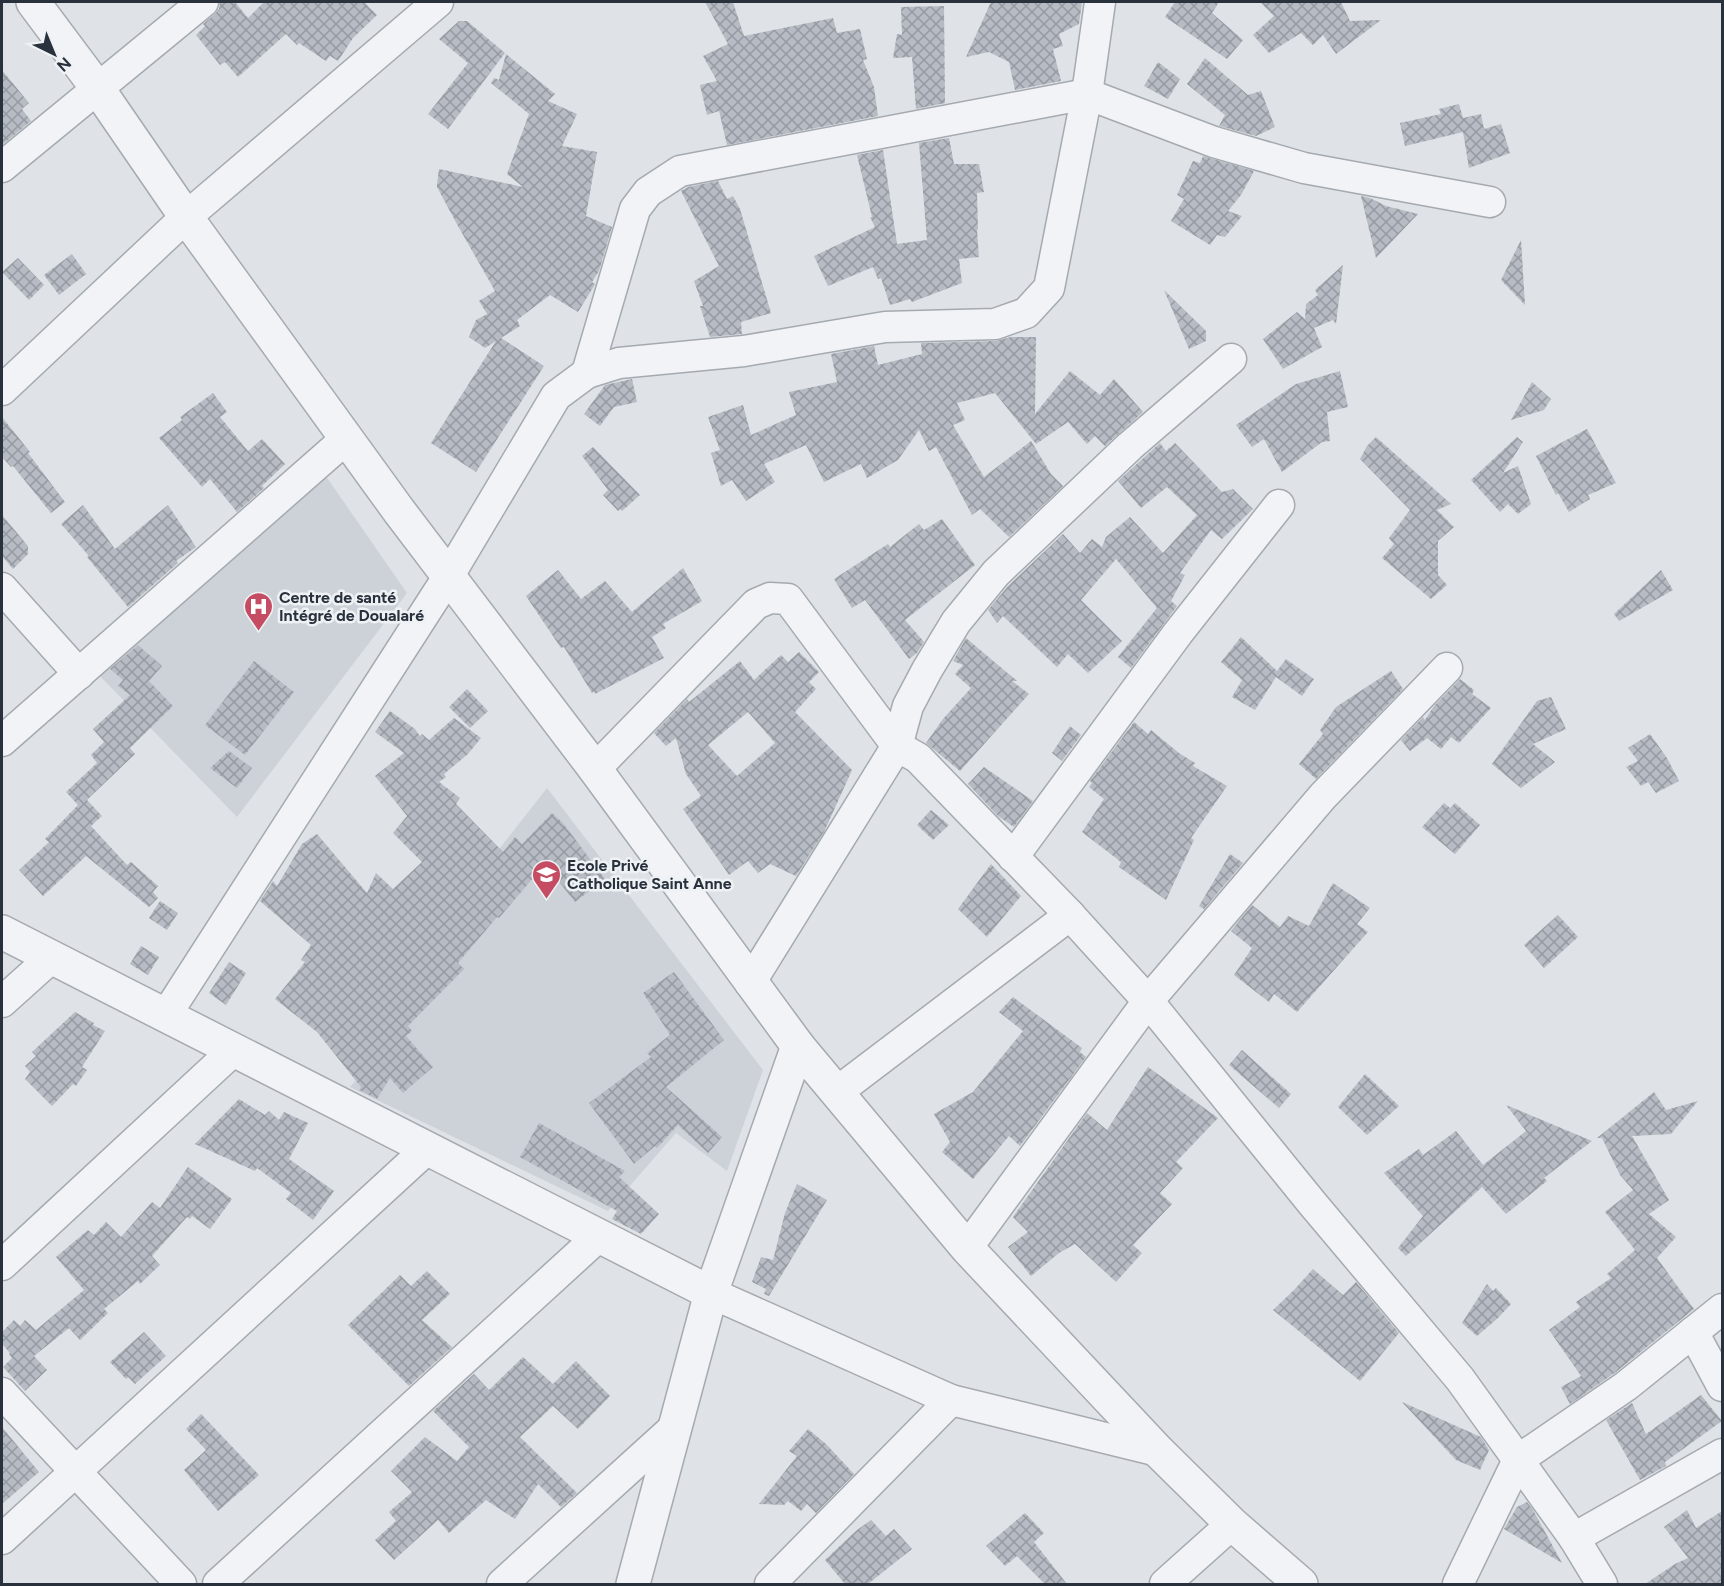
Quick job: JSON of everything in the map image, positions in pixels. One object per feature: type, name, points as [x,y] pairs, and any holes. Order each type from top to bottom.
[{"type":"street","points":[[33,2],[448,577],[595,769],[798,1046],[967,1248],[1158,1451],[1232,1524],[1300,1584]]},
{"type":"street","points":[[2,167],[203,2]]},
{"type":"street","points":[[2,390],[186,217],[438,2]]},
{"type":"street","points":[[166,1016],[448,577],[556,396],[586,373],[619,363],[744,351],[885,327],[995,324],[1026,314],[1049,288],[1087,94],[1100,2]]},
{"type":"street","points":[[586,373],[635,209],[648,192],[680,171],[1087,94],[1214,142],[1304,168],[1491,202]]},
{"type":"street","points":[[750,983],[897,746],[908,706],[957,622],[996,573],[1130,446],[1231,359]]},
{"type":"street","points":[[2,741],[347,438]]},
{"type":"street","points":[[1013,857],[1178,633],[1279,505]]},
{"type":"street","points":[[2,588],[79,674]]},
{"type":"street","points":[[595,769],[756,604],[770,597],[788,599],[897,746],[918,758],[1070,915],[1148,1001],[1312,1203],[1460,1379],[1574,1538],[1602,1584]]},
{"type":"street","points":[[967,1248],[1148,1001],[1323,796],[1448,668]]},
{"type":"street","points":[[837,1092],[1070,915]]},
{"type":"street","points":[[2,932],[711,1293],[951,1400],[1158,1451]]},
{"type":"street","points":[[2,1002],[52,957]]},
{"type":"street","points":[[633,1584],[711,1293],[798,1046]]},
{"type":"street","points":[[2,1265],[234,1050]]},
{"type":"street","points":[[2,1539],[428,1148]]},
{"type":"street","points":[[218,1584],[599,1236]]},
{"type":"street","points":[[1458,1584],[1518,1460],[1626,1386],[1722,1309]]},
{"type":"street","points":[[1693,1332],[1722,1386]]},
{"type":"street","points":[[2,1393],[181,1584]]},
{"type":"street","points":[[770,1584],[951,1400]]},
{"type":"street","points":[[502,1584],[675,1427]]},
{"type":"street","points":[[1574,1538],[1722,1454]]},
{"type":"street","points":[[1165,1584],[1232,1524]]},
{"type":"shaded area","name":"Centre de santé Intégré de Doualaré","points":[[321,469],[407,593],[237,817],[95,671]]},
{"type":"shaded area","name":"Ecole Privé Catholique Saint Anne","points":[[547,788],[763,1070],[727,1171],[676,1133],[608,1211],[350,1087],[389,1043],[372,1011]]},
{"type":"building","points":[[220,2],[235,2],[248,18],[264,2],[364,2],[377,15],[353,38],[338,61],[330,56],[326,61],[299,43],[297,45],[286,34],[238,77],[225,62],[220,65],[196,35],[205,26],[203,24],[219,9]]},
{"type":"building","points":[[705,2],[733,2],[744,36],[833,18],[837,33],[860,29],[867,59],[863,60],[874,87],[878,116],[727,145],[719,111],[707,115],[700,85],[717,81],[703,56],[728,44]]},
{"type":"building","points":[[991,2],[1082,2],[1079,24],[1059,34],[1063,46],[1053,49],[1061,81],[1015,90],[1009,62],[989,52],[966,57]]},
{"type":"building","points":[[1175,2],[1219,2],[1212,13],[1243,40],[1227,59],[1165,17]]},
{"type":"building","points":[[1260,2],[1341,2],[1350,21],[1381,20],[1336,54],[1323,35],[1313,45],[1301,33],[1269,53],[1253,35],[1274,16]]},
{"type":"building","points":[[944,6],[945,103],[916,109],[912,57],[893,58],[897,34],[902,35],[901,7]]},
{"type":"building","points":[[459,21],[467,21],[505,53],[448,129],[428,114],[468,63],[439,39]]},
{"type":"building","points":[[506,54],[555,94],[548,101],[577,114],[562,146],[597,152],[586,216],[612,227],[599,271],[592,282],[595,284],[578,312],[550,295],[517,320],[520,326],[501,338],[544,366],[476,472],[431,443],[496,341],[485,348],[469,337],[476,320],[487,314],[479,301],[495,291],[437,184],[439,169],[523,187],[507,174],[529,114],[491,83],[494,78],[499,80]]},
{"type":"building","points":[[1205,58],[1248,95],[1261,91],[1275,127],[1256,136],[1219,126],[1225,115],[1187,84]]},
{"type":"building","points":[[1158,62],[1180,79],[1168,99],[1144,86]]},
{"type":"building","points":[[2,70],[29,103],[22,109],[31,121],[2,145]]},
{"type":"building","points":[[1459,104],[1463,118],[1481,114],[1484,129],[1501,124],[1510,153],[1469,168],[1463,132],[1405,146],[1400,123],[1441,114],[1439,109]]},
{"type":"building","points":[[949,138],[954,164],[979,164],[984,192],[977,193],[979,257],[959,259],[962,283],[912,302],[910,299],[890,305],[881,278],[878,279],[873,267],[828,286],[814,256],[875,227],[870,217],[872,217],[857,155],[883,150],[897,244],[927,240],[919,143]]},
{"type":"building","points":[[1203,156],[1254,171],[1241,195],[1228,211],[1242,216],[1225,237],[1217,235],[1210,245],[1171,221],[1184,199],[1177,195],[1193,161],[1200,163]]},
{"type":"building","points":[[718,181],[727,199],[733,196],[740,209],[771,313],[741,322],[742,334],[710,337],[694,281],[719,266],[681,191],[688,187]]},
{"type":"building","points":[[1361,196],[1386,206],[1418,214],[1376,258]]},
{"type":"building","points":[[1521,240],[1525,305],[1501,280]]},
{"type":"building","points":[[72,254],[86,274],[59,295],[44,275]]},
{"type":"building","points":[[18,258],[44,285],[29,300],[2,272]]},
{"type":"building","points":[[1343,265],[1336,324],[1333,320],[1314,328],[1322,347],[1283,369],[1263,339],[1297,312],[1305,319],[1306,304],[1318,295],[1315,290]]},
{"type":"building","points":[[1164,290],[1206,331],[1206,341],[1189,349]]},
{"type":"building","points":[[1011,337],[1036,337],[1035,414],[1070,371],[1100,395],[1114,379],[1143,412],[1105,446],[1095,436],[1087,444],[1068,422],[1036,444],[995,393],[957,403],[965,420],[953,425],[984,477],[1031,441],[1051,474],[1063,486],[1009,537],[980,509],[972,515],[936,447],[929,451],[919,430],[898,460],[867,478],[861,464],[824,482],[806,445],[764,464],[775,482],[746,501],[732,480],[721,486],[711,453],[720,450],[708,417],[743,405],[751,435],[796,415],[789,392],[837,382],[831,354],[874,346],[878,365],[922,354],[921,343],[995,341]]},
{"type":"building","points":[[1340,371],[1348,407],[1327,412],[1330,441],[1322,442],[1282,472],[1264,439],[1252,447],[1236,425],[1296,384]]},
{"type":"building","points":[[632,379],[637,402],[614,407],[600,426],[584,414],[605,385]]},
{"type":"building","points":[[1532,382],[1551,399],[1544,410],[1511,420]]},
{"type":"building","points":[[213,393],[227,412],[220,417],[248,451],[262,439],[285,464],[262,486],[264,488],[237,512],[210,479],[202,487],[159,438],[182,420],[180,417]]},
{"type":"building","points":[[2,417],[65,502],[51,513],[13,466],[11,467],[2,457]]},
{"type":"building","points":[[1587,429],[1616,483],[1588,495],[1590,499],[1569,512],[1558,493],[1556,495],[1536,456]]},
{"type":"building","points":[[1376,437],[1451,504],[1437,510],[1454,527],[1438,541],[1438,575],[1447,585],[1431,599],[1382,558],[1394,544],[1389,538],[1410,510],[1360,459],[1367,446]]},
{"type":"building","points":[[1517,437],[1523,442],[1503,473],[1518,466],[1531,504],[1518,514],[1508,504],[1500,512],[1471,480]]},
{"type":"building","points":[[1160,443],[1166,451],[1175,443],[1222,492],[1233,489],[1253,509],[1222,539],[1211,530],[1180,573],[1185,575],[1171,601],[1177,606],[1131,668],[1118,657],[1157,608],[1116,559],[1081,600],[1122,641],[1088,673],[1068,654],[1057,667],[1003,616],[997,623],[988,610],[1009,585],[1063,534],[1080,553],[1092,539],[1102,547],[1106,537],[1130,517],[1163,553],[1197,515],[1167,487],[1141,508],[1118,481]]},
{"type":"building","points":[[593,447],[640,495],[622,511],[620,509],[618,511],[603,495],[608,490],[582,456]]},
{"type":"building","points":[[83,505],[115,549],[168,505],[196,547],[176,561],[178,563],[128,607],[61,524]]},
{"type":"building","points":[[2,515],[28,546],[28,554],[13,569],[2,556]]},
{"type":"building","points":[[942,519],[975,565],[905,620],[924,642],[917,653],[909,659],[865,600],[852,608],[834,579],[888,544],[890,547],[919,524],[924,530]]},
{"type":"building","points":[[683,568],[702,601],[663,624],[666,628],[652,637],[664,658],[595,694],[594,691],[592,693],[564,647],[561,648],[526,596],[558,570],[581,599],[605,581],[632,612]]},
{"type":"building","points":[[1661,570],[1673,590],[1619,621],[1614,614]]},
{"type":"building","points":[[1241,637],[1277,671],[1286,659],[1314,679],[1302,696],[1276,677],[1255,710],[1232,697],[1242,680],[1221,662]]},
{"type":"building","points":[[966,638],[1029,694],[960,771],[926,743],[943,719],[971,688],[955,674],[963,665],[953,661]]},
{"type":"building","points":[[138,645],[162,666],[149,681],[173,706],[130,748],[135,754],[87,800],[102,816],[91,826],[127,865],[131,862],[158,886],[153,892],[158,898],[149,907],[86,856],[43,896],[19,870],[49,842],[45,839],[78,805],[66,792],[97,763],[91,755],[104,742],[93,729],[130,695],[118,686],[123,680],[110,669]]},
{"type":"building","points":[[799,652],[819,672],[809,682],[816,689],[795,712],[852,770],[824,832],[796,876],[770,864],[758,873],[748,861],[729,875],[683,809],[701,796],[686,774],[676,738],[666,746],[654,733],[687,699],[689,702],[740,661],[754,680],[781,655],[788,662]],"holes":[[[748,712],[775,743],[737,776],[708,745]]]},
{"type":"building","points":[[254,661],[294,692],[245,755],[205,725]]},
{"type":"building","points":[[1391,671],[1403,689],[1316,779],[1299,764],[1323,734],[1320,730],[1336,707]]},
{"type":"building","points":[[1460,679],[1474,690],[1472,694],[1491,708],[1459,743],[1451,737],[1441,749],[1427,738],[1410,751],[1401,740],[1423,717],[1425,720],[1434,706]]},
{"type":"building","points":[[467,689],[488,711],[470,728],[449,707]]},
{"type":"building","points":[[1551,697],[1566,729],[1533,744],[1555,762],[1521,788],[1492,764],[1537,701]]},
{"type":"building","points":[[390,711],[415,729],[420,736],[422,734],[429,740],[454,718],[481,738],[468,754],[444,774],[446,777],[439,782],[460,798],[456,804],[503,852],[515,837],[522,844],[552,813],[563,823],[605,879],[575,902],[545,864],[458,963],[464,969],[408,1026],[412,1031],[406,1036],[433,1067],[403,1093],[390,1078],[377,1099],[359,1090],[361,1087],[317,1032],[275,999],[305,962],[301,960],[311,945],[260,901],[273,881],[277,886],[302,844],[317,834],[367,893],[376,873],[393,889],[422,862],[393,833],[407,816],[375,776],[404,753],[375,732]]},
{"type":"building","points":[[1134,722],[1148,734],[1151,730],[1195,763],[1193,766],[1227,786],[1191,838],[1194,840],[1166,900],[1119,867],[1121,862],[1082,832],[1104,799],[1089,787],[1092,783],[1090,781]]},
{"type":"building","points":[[1070,726],[1081,735],[1062,761],[1052,753]]},
{"type":"building","points":[[1650,734],[1667,758],[1679,781],[1656,793],[1648,782],[1641,786],[1626,767],[1638,761],[1628,748]]},
{"type":"building","points":[[229,751],[252,768],[237,788],[210,768]]},
{"type":"building","points":[[984,767],[1033,801],[1014,827],[998,816],[968,784]]},
{"type":"building","points":[[1444,803],[1450,808],[1455,803],[1480,825],[1455,854],[1422,827]]},
{"type":"building","points":[[931,810],[949,825],[933,840],[917,825]]},
{"type":"building","points":[[1230,854],[1243,863],[1204,909],[1199,906]]},
{"type":"building","points":[[991,864],[1021,896],[987,937],[958,909]]},
{"type":"building","points":[[1333,883],[1370,908],[1357,924],[1368,932],[1297,1012],[1274,994],[1269,1002],[1234,975],[1252,948],[1231,931],[1252,905],[1280,927],[1288,916],[1309,926]]},
{"type":"building","points":[[160,901],[178,913],[167,930],[149,918]]},
{"type":"building","points":[[1558,915],[1578,937],[1544,968],[1524,945]]},
{"type":"building","points":[[141,946],[159,957],[148,975],[130,964]]},
{"type":"building","points":[[229,962],[246,973],[226,1005],[209,993]]},
{"type":"building","points":[[674,972],[724,1040],[666,1087],[722,1137],[708,1153],[678,1125],[657,1148],[655,1146],[634,1164],[589,1103],[651,1057],[647,1053],[670,1035],[643,993]]},
{"type":"building","points":[[1013,997],[1082,1048],[1080,1052],[1086,1057],[1020,1146],[1009,1136],[973,1179],[942,1152],[950,1142],[934,1114],[973,1092],[1023,1031],[999,1012]]},
{"type":"building","points":[[75,1012],[105,1031],[82,1067],[87,1070],[76,1086],[73,1084],[52,1106],[25,1079],[30,1072],[25,1066],[36,1056],[32,1052]]},
{"type":"building","points":[[1242,1050],[1291,1094],[1279,1108],[1229,1065]]},
{"type":"building","points":[[1148,1067],[1218,1118],[1176,1162],[1183,1168],[1160,1193],[1172,1204],[1133,1245],[1142,1253],[1116,1282],[1075,1244],[1059,1253],[1031,1276],[1008,1247],[1028,1232],[1013,1217],[1087,1113],[1107,1130]]},
{"type":"building","points":[[1365,1074],[1399,1106],[1367,1135],[1338,1107]]},
{"type":"building","points":[[1654,1092],[1666,1110],[1698,1101],[1671,1134],[1632,1136],[1669,1200],[1649,1214],[1676,1237],[1657,1258],[1694,1309],[1616,1372],[1570,1404],[1561,1387],[1581,1376],[1549,1330],[1580,1307],[1576,1302],[1611,1278],[1607,1274],[1635,1250],[1605,1212],[1633,1190],[1620,1175],[1602,1138],[1597,1138]]},
{"type":"building","points":[[239,1099],[265,1115],[269,1111],[279,1120],[284,1112],[308,1123],[289,1159],[334,1191],[313,1220],[286,1199],[291,1193],[257,1168],[255,1171],[195,1144]]},
{"type":"building","points":[[1506,1105],[1592,1141],[1544,1178],[1547,1181],[1506,1214],[1482,1187],[1406,1256],[1398,1248],[1423,1216],[1384,1173],[1419,1149],[1423,1155],[1456,1131],[1483,1165],[1526,1131]]},
{"type":"building","points":[[539,1123],[625,1171],[619,1177],[659,1214],[641,1234],[612,1219],[617,1211],[520,1157]]},
{"type":"building","points":[[188,1167],[232,1199],[210,1229],[192,1216],[190,1219],[187,1217],[152,1256],[160,1265],[140,1284],[138,1281],[104,1309],[108,1313],[80,1340],[69,1328],[34,1356],[47,1370],[25,1391],[3,1367],[12,1358],[2,1344],[2,1332],[14,1320],[20,1326],[25,1320],[36,1330],[84,1290],[56,1257],[88,1230],[94,1235],[106,1222],[121,1237],[152,1202],[160,1208]]},
{"type":"building","points":[[797,1184],[827,1200],[769,1296],[764,1294],[766,1289],[752,1282],[761,1257],[773,1260],[785,1213]]},
{"type":"building","points":[[1313,1269],[1343,1295],[1356,1282],[1399,1333],[1360,1381],[1273,1310]]},
{"type":"building","points":[[427,1271],[450,1294],[422,1320],[452,1347],[409,1386],[348,1325],[400,1275],[411,1286]]},
{"type":"building","points":[[1487,1284],[1493,1291],[1496,1288],[1511,1304],[1477,1336],[1462,1323]]},
{"type":"building","points":[[144,1332],[166,1356],[135,1384],[128,1377],[126,1379],[110,1362]]},
{"type":"building","points":[[523,1357],[553,1384],[576,1361],[610,1396],[578,1429],[553,1406],[520,1437],[577,1493],[561,1507],[538,1484],[515,1519],[486,1500],[449,1533],[438,1520],[394,1560],[375,1540],[396,1521],[389,1512],[412,1492],[391,1471],[425,1437],[457,1461],[469,1447],[433,1411],[474,1374],[489,1390]]},
{"type":"building","points":[[1701,1395],[1722,1421],[1665,1462],[1666,1466],[1640,1480],[1606,1420],[1632,1403],[1646,1434]]},
{"type":"building","points":[[1402,1402],[1481,1437],[1489,1450],[1480,1470],[1456,1460]]},
{"type":"building","points":[[201,1414],[259,1475],[218,1511],[184,1470],[206,1450],[186,1429]]},
{"type":"building","points":[[2,1427],[39,1472],[2,1504]]},
{"type":"building","points":[[808,1429],[826,1444],[854,1474],[816,1513],[807,1504],[801,1511],[788,1501],[784,1505],[759,1504],[797,1456],[789,1451]]},
{"type":"building","points":[[1527,1502],[1562,1563],[1504,1529],[1517,1507]]},
{"type":"building","points":[[1687,1510],[1696,1528],[1722,1511],[1722,1584],[1645,1584],[1688,1558],[1664,1527]]},
{"type":"building","points":[[1025,1513],[1044,1533],[1034,1542],[1067,1584],[1045,1584],[1017,1556],[1005,1566],[986,1546]]},
{"type":"building","points":[[871,1520],[886,1536],[894,1529],[912,1549],[868,1584],[845,1584],[825,1560]]},
{"type":"place","name":"Centre de santé Intégré de Doualaré","points":[[258,632]]},
{"type":"place","name":"Ecole Privé Catholique Saint Anne","points":[[546,900]]}]
